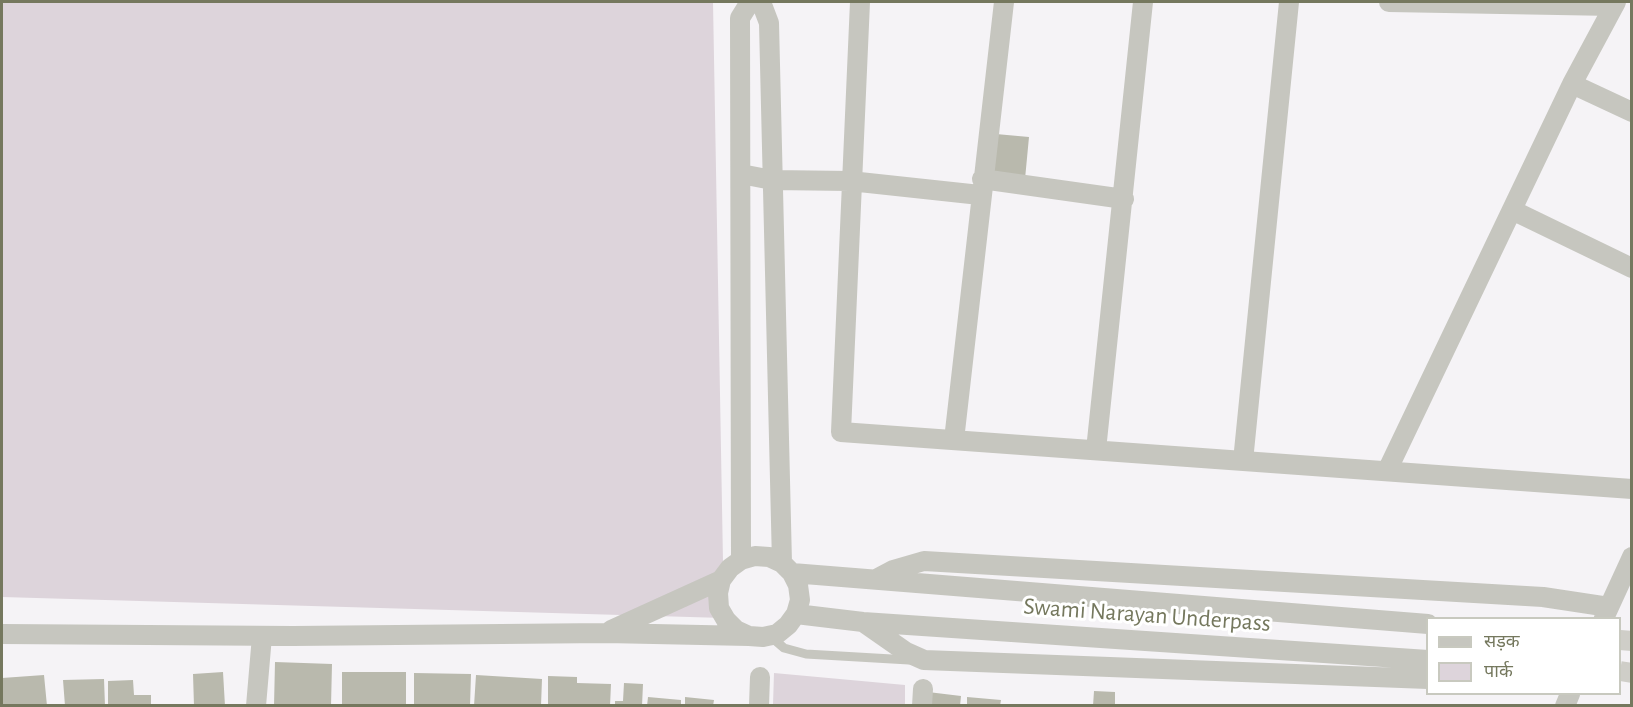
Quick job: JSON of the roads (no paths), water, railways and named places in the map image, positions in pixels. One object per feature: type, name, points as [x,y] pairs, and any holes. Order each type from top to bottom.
[{"type":"street","points":[[741,560],[740,18],[750,2]]},
{"type":"street","points":[[2,634],[262,636],[606,633],[769,636],[788,625],[796,614],[799,593],[787,568],[772,180],[769,23],[761,2]]},
{"type":"street","points":[[860,2],[850,181],[841,432],[1632,489]]},
{"type":"street","points":[[954,440],[981,187],[1004,2]]},
{"type":"street","points":[[1096,450],[1143,2]]},
{"type":"street","points":[[1243,461],[1288,2]]},
{"type":"street","points":[[1387,471],[1572,84],[1615,4],[1389,2]]},
{"type":"street","points":[[1572,84],[1632,112]]},
{"type":"street","points":[[741,174],[772,180],[981,187],[1124,199]]},
{"type":"street","points":[[1512,210],[1631,266]]},
{"type":"street","points":[[749,636],[736,630],[719,608],[718,593],[721,580],[730,568],[741,560],[755,556],[769,557],[787,568]]},
{"type":"street","points":[[876,579],[908,564],[924,561],[1543,597],[1607,613],[1632,557]]},
{"type":"street","name":"Swami Narayan Underpass","points":[[787,568],[876,579],[1426,624]]},
{"type":"street","points":[[606,633],[721,580]]},
{"type":"street","name":"Swami Narayan Underpass","points":[[796,614],[862,622],[1426,660]]},
{"type":"street","points":[[862,622],[906,652],[924,660],[1426,679]]},
{"type":"street","points":[[256,705],[262,636]]},
{"type":"street","points":[[759,705],[760,677]]},
{"type":"lane","points":[[769,636],[784,648],[806,654],[924,660]]},
{"type":"tunnel","points":[[1621,640],[1632,641]]},
{"type":"tunnel","points":[[1621,671],[1632,673]]}]
